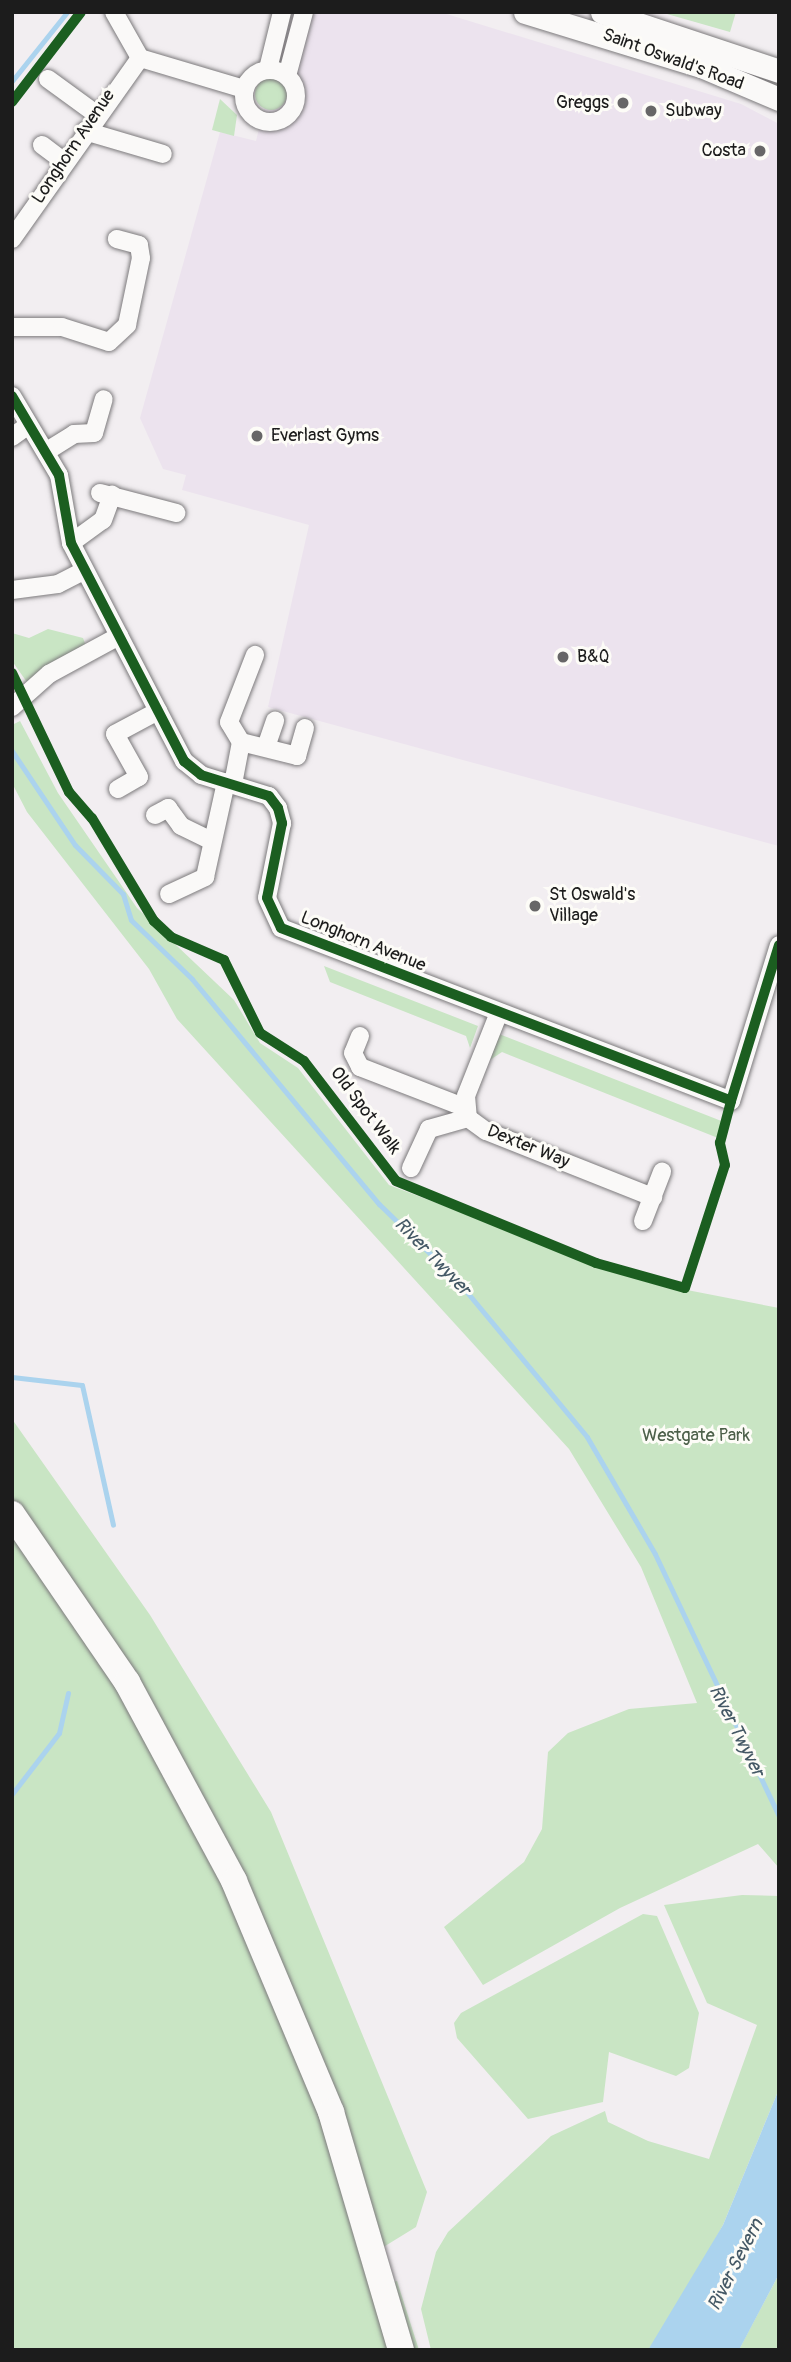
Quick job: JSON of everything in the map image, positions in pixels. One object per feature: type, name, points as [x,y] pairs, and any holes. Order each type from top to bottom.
[{"type":"highway","points":[[12,1514],[127,1682],[234,1881],[294,2016],[360,2204],[401,2350]]},
{"type":"main road","name":"Saint Oswald's Road","points":[[525,12],[701,66],[779,99]]},
{"type":"main road","name":"Saint Oswald's Road","points":[[603,12],[779,71]]},
{"type":"street","points":[[114,12],[140,58],[244,89]]},
{"type":"street","points":[[244,89],[268,69],[282,12]]},
{"type":"street","points":[[244,89],[249,112],[278,121],[295,104],[288,76],[304,12]]},
{"type":"street","name":"Longhorn Avenue","points":[[12,239],[96,114],[140,58]]},
{"type":"street","points":[[268,69],[288,76]]},
{"type":"street","points":[[48,79],[96,114]]},
{"type":"street","points":[[85,131],[163,154]]},
{"type":"street","points":[[42,145],[64,161]]},
{"type":"street","points":[[12,327],[62,327],[98,342],[109,342],[127,325],[141,258],[139,245],[117,239]]},
{"type":"street","name":"Longhorn Avenue","points":[[12,396],[19,431],[47,452],[59,475],[71,543],[84,571],[158,711],[193,770],[270,796],[278,808],[282,823],[267,898],[281,928],[498,1015],[731,1101],[743,1074],[779,945]]},
{"type":"street","points":[[47,452],[74,434],[94,433],[104,399]]},
{"type":"street","points":[[71,543],[103,520],[106,494],[176,513]]},
{"type":"street","points":[[12,590],[58,584],[84,571]]},
{"type":"street","points":[[12,707],[49,674],[119,636]]},
{"type":"street","points":[[169,894],[205,877],[210,840],[241,742],[229,722],[255,655]]},
{"type":"street","points":[[118,789],[139,777],[115,734],[158,711]]},
{"type":"street","points":[[266,747],[275,722]]},
{"type":"street","points":[[241,742],[297,756],[304,728]]},
{"type":"street","points":[[155,815],[168,808],[181,826],[210,840]]},
{"type":"street","points":[[411,1168],[429,1129],[467,1113],[498,1015]]},
{"type":"street","name":"Dexter Way","points":[[359,1036],[353,1053],[360,1067],[467,1113],[486,1131],[653,1197]]},
{"type":"street","points":[[643,1221],[662,1172]]},
{"type":"shaded area","points":[[288,12],[440,12],[741,104],[779,124],[779,846],[268,707],[309,525],[182,490],[186,475],[163,469],[140,418],[220,132],[256,141]]},
{"type":"green space","points":[[660,12],[736,12],[730,32]]},
{"type":"green space","points":[[271,78],[282,83],[287,94],[282,105],[271,110],[260,105],[255,94],[260,83]]},
{"type":"green space","points":[[220,99],[237,115],[234,136],[212,130]]},
{"type":"green space","points":[[48,629],[83,638],[86,646],[29,685],[12,661],[12,633],[29,638]]},
{"type":"green space","name":"Westgate Park","points":[[20,721],[58,793],[137,908],[234,1000],[260,1043],[298,1068],[389,1185],[646,1282],[779,1308],[779,1868],[758,1844],[620,1908],[483,1985],[444,1927],[524,1862],[542,1829],[548,1752],[568,1733],[629,1709],[697,1703],[641,1567],[569,1449],[177,1019],[149,969],[27,812],[12,783],[12,725]]},
{"type":"green space","points":[[324,966],[478,1026],[470,1048],[466,1036],[330,982]]},
{"type":"green space","points":[[499,1034],[724,1122],[718,1138],[502,1052],[490,1060]]},
{"type":"green space","points":[[12,1419],[150,1615],[271,1812],[427,2192],[416,2227],[377,2251],[385,2283],[397,2281],[419,2350],[12,2350]]},
{"type":"green space","points":[[742,1895],[779,1896],[779,2089],[723,2225],[673,2316],[648,2350],[431,2350],[421,2309],[436,2252],[448,2232],[551,2136],[605,2111],[608,2122],[648,2141],[709,2159],[757,2025],[707,2003],[664,1905]]},
{"type":"green space","points":[[643,1914],[657,1916],[699,2013],[689,2068],[676,2076],[609,2052],[603,2102],[528,2119],[457,2038],[454,2023],[461,2013]]},
{"type":"green space","points":[[779,2274],[779,2350],[739,2350],[744,2340]]},
{"type":"water","name":"River Severn","points":[[779,2089],[779,2274],[739,2350],[648,2350],[723,2225]]},
{"type":"waterway","name":"River Twyver","points":[[12,81],[67,12]]},
{"type":"waterway","name":"River Twyver","points":[[12,751],[75,845],[123,894],[131,920],[192,979],[379,1204],[456,1279],[587,1437],[655,1554],[779,1816]]},
{"type":"waterway","points":[[12,1377],[82,1385],[113,1525]]},
{"type":"waterway","points":[[12,1794],[59,1733],[68,1693]]},
{"type":"cycle path","points":[[12,102],[81,12]]},
{"type":"cycle path","points":[[12,396],[59,475],[71,543],[184,761],[201,775],[269,796],[278,808],[282,823],[267,898],[281,928],[731,1101],[779,945]]},
{"type":"cycle path","name":"Old Spot Walk","points":[[12,673],[69,792],[92,818],[154,921],[171,937],[224,960],[260,1033],[304,1061],[396,1181],[596,1263],[685,1288],[725,1165],[720,1143],[731,1101]]},
{"type":"place","name":"Greggs","points":[[623,103]]},
{"type":"place","name":"Subway","points":[[651,111]]},
{"type":"place","name":"Costa","points":[[760,151]]},
{"type":"place","name":"Everlast Gyms","points":[[257,436]]},
{"type":"place","name":"B&Q","points":[[563,657]]},
{"type":"place","name":"St Oswald's Village","points":[[535,906]]}]
